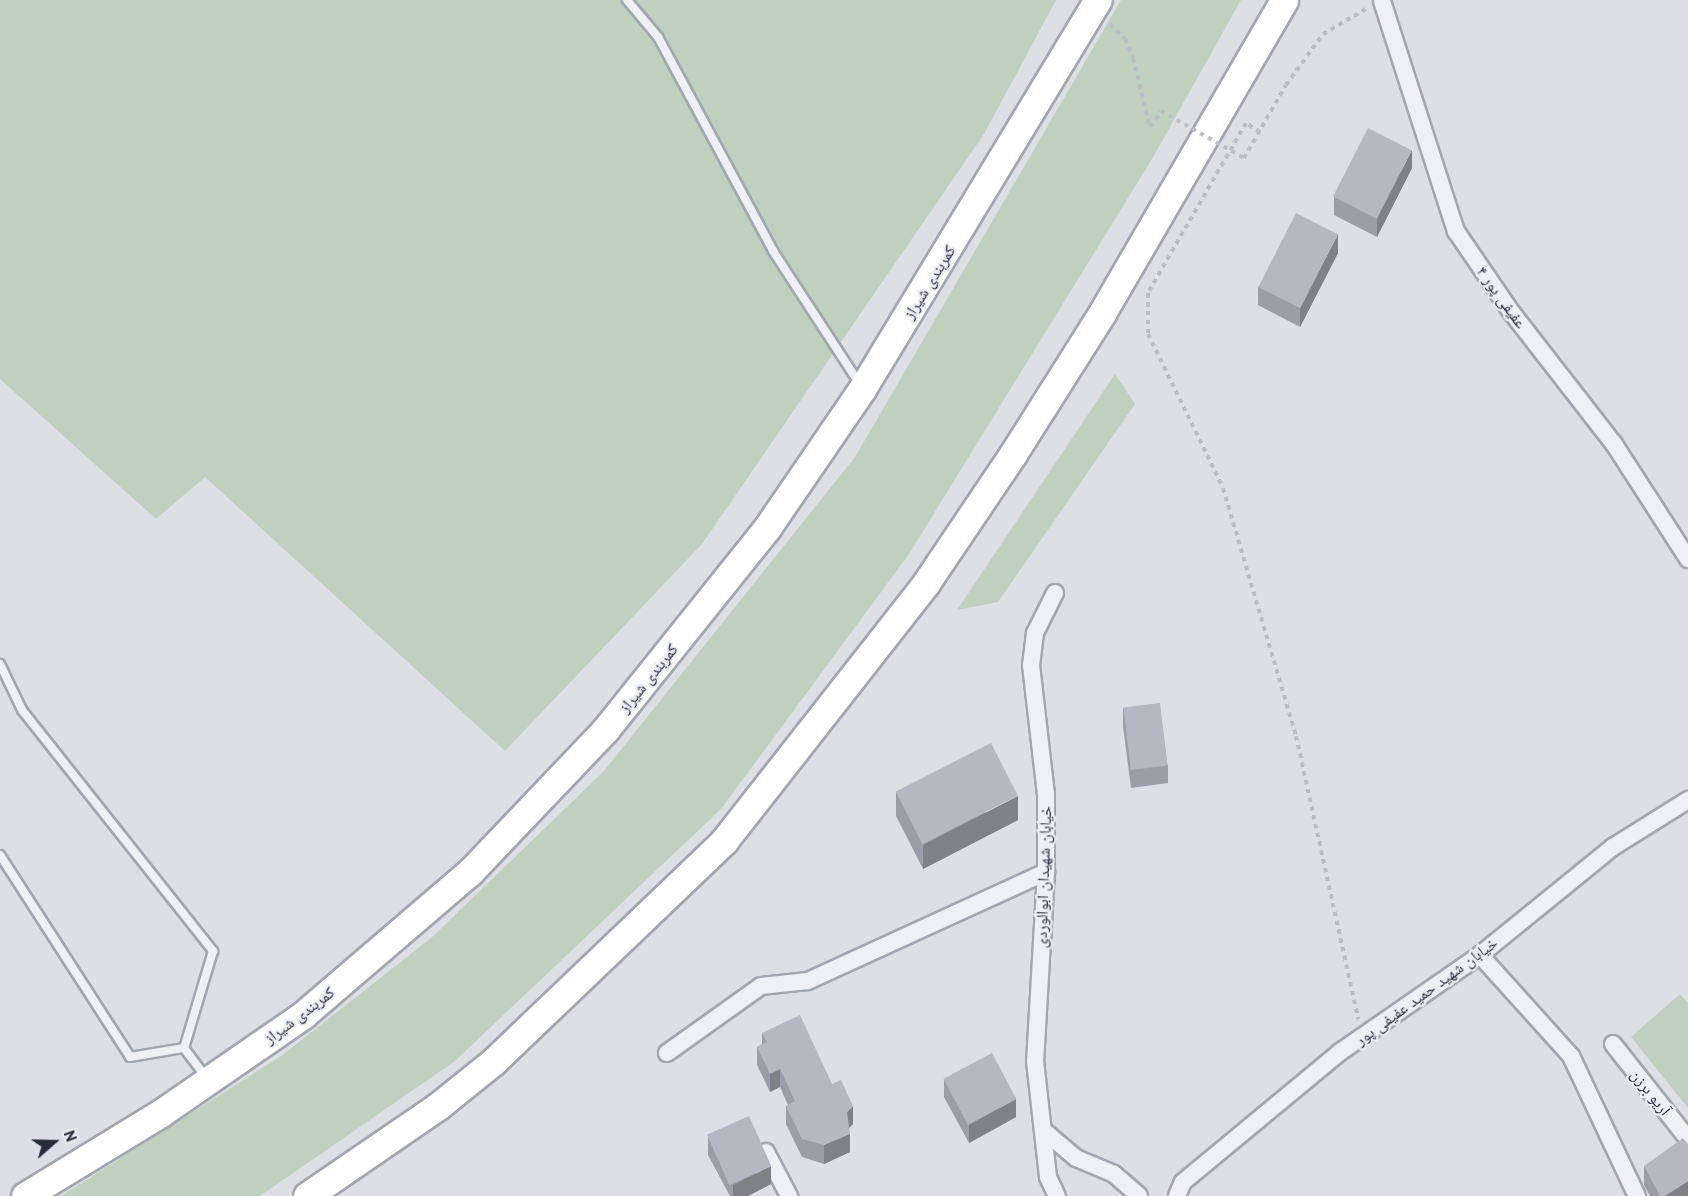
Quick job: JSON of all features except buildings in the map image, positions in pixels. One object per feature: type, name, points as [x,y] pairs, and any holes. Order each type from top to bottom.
[{"type":"highway","points":[[307,1196],[437,1107],[494,1061],[724,841],[926,583],[1007,464],[1102,313],[1284,0]]},
{"type":"highway","name":"کمربندی شیراز","points":[[26,1196],[209,1080],[303,1015],[470,872],[598,737],[767,528],[862,389],[1103,10]]},
{"type":"street","name":"عفیفی پور ۴","points":[[1382,1],[1456,231],[1512,313],[1614,444],[1688,559]]},
{"type":"street","name":"خیابان شهیدان ابوالوردی","points":[[1055,593],[1035,633],[1031,665],[1046,794],[1046,872],[1035,1015],[1048,1177],[1057,1196]]},
{"type":"street","name":"خیابان شهید حمید عفیفی پور","points":[[1177,1196],[1183,1182],[1362,1037],[1480,955],[1613,847],[1688,800]]},
{"type":"street","points":[[667,1053],[761,986],[808,981],[1046,872]]},
{"type":"street","points":[[1480,955],[1571,1056],[1637,1196]]},
{"type":"street","name":"آریو برزن","points":[[1613,1044],[1688,1139]]},
{"type":"street","points":[[1043,1130],[1076,1158],[1114,1174],[1139,1196]]},
{"type":"street","points":[[766,1152],[789,1196]]},
{"type":"lane","points":[[627,0],[658,37],[773,251],[862,389]]},
{"type":"lane","points":[[0,664],[22,710],[213,951],[184,1048]]},
{"type":"lane","points":[[0,855],[130,1057],[184,1048]]},
{"type":"lane","points":[[184,1048],[209,1080]]},
{"type":"path","points":[[1103,10],[1125,39],[1133,58],[1150,128],[1161,111],[1244,158],[1286,85],[1323,34],[1382,1]]},
{"type":"path","points":[[1260,132],[1246,123],[1148,293],[1148,334],[1223,488],[1296,736],[1362,1037]]},
{"type":"green space","points":[[0,0],[1056,0],[984,134],[702,544],[505,751],[205,477],[156,519],[0,379]]},
{"type":"green space","points":[[1121,0],[1241,0],[1152,159],[909,554],[721,809],[455,1061],[260,1196],[61,1196],[281,1056],[431,938],[604,771],[855,457]]},
{"type":"green space","points":[[1115,374],[1135,404],[998,602],[957,610]]},
{"type":"green space","points":[[1680,994],[1688,1003],[1688,1108],[1631,1037]]}]
